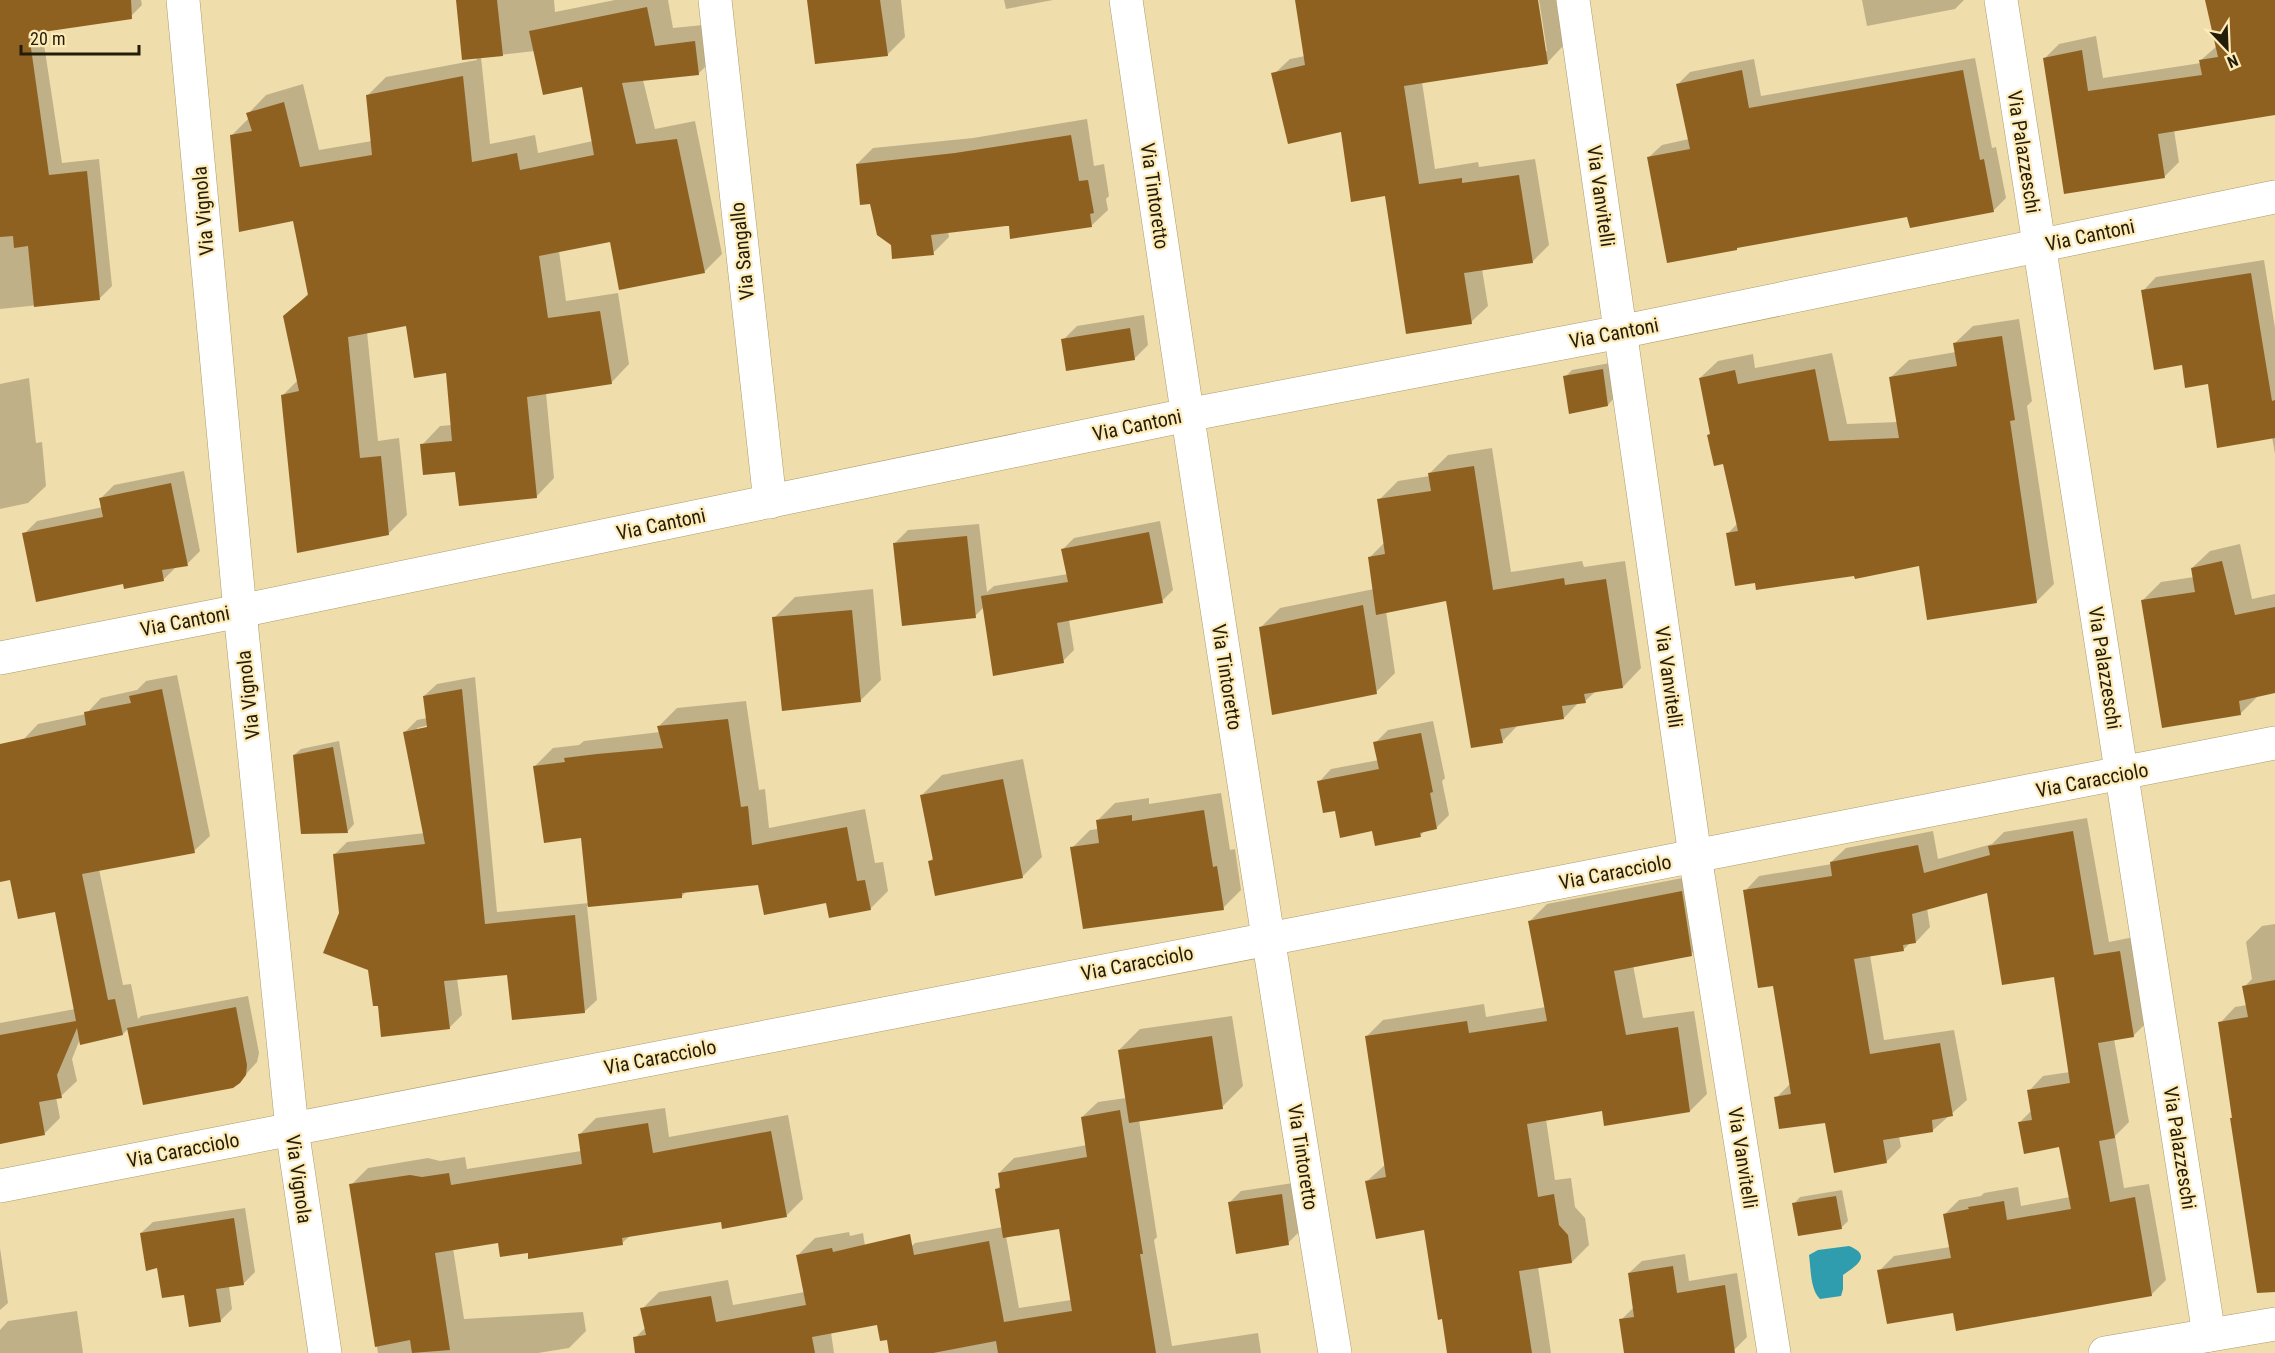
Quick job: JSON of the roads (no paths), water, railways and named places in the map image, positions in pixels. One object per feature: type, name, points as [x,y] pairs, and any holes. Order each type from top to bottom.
[{"type":"street","name":"Via Vignola","points":[[183,0],[240,611],[292,1129],[326,1353]]},
{"type":"street","name":"Via Sangallo","points":[[715,0],[770,502]]},
{"type":"street","name":"Via Tintoretto","points":[[1126,0],[1186,415],[1267,938],[1335,1353]]},
{"type":"street","name":"Via Vanvitelli","points":[[1573,0],[1695,856],[1774,1353]]},
{"type":"street","name":"Via Palazzeschi","points":[[2001,0],[2209,1335]]},
{"type":"street","name":"Via Cantoni","points":[[0,658],[240,611],[1186,415],[1620,332],[2275,197]]},
{"type":"street","name":"Via Caracciolo","points":[[0,1186],[2275,743]]},
{"type":"street","points":[[2105,1353],[2275,1324]]},
{"type":"water","points":[[1849,1246],[1861,1257],[1856,1265],[1843,1275],[1841,1296],[1820,1299],[1813,1284],[1809,1255],[1818,1250]]}]
